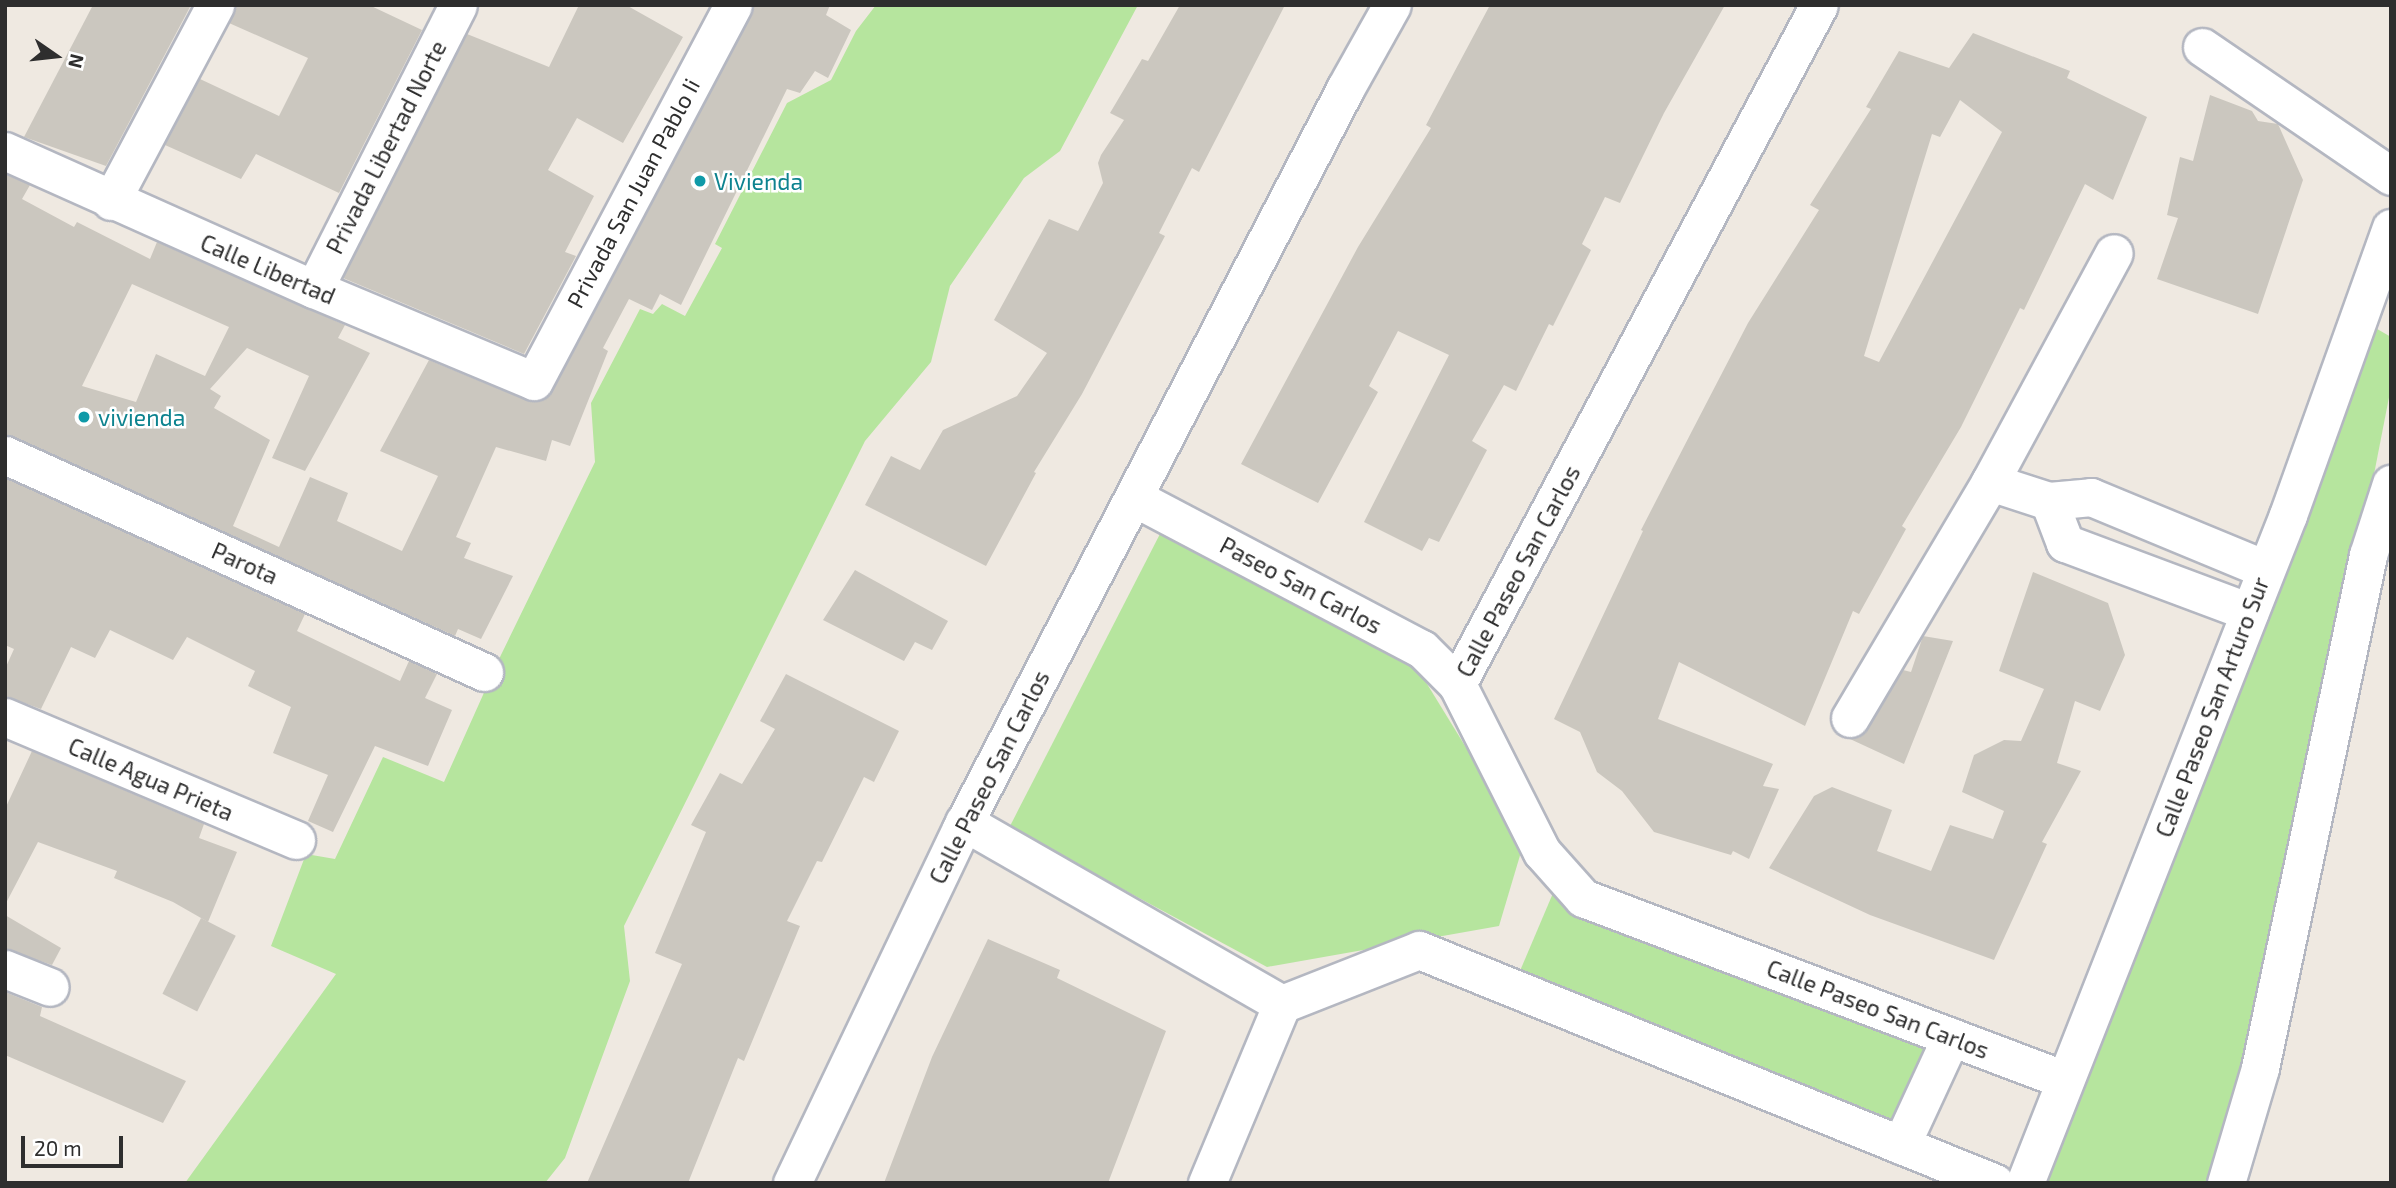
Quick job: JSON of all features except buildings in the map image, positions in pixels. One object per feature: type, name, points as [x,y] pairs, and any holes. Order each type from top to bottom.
[{"type":"street","points":[[111,201],[215,5]]},
{"type":"street","name":"Privada Libertad Norte","points":[[314,289],[458,5]]},
{"type":"street","name":"Privada San Juan Pablo Ii","points":[[534,381],[733,5]]},
{"type":"street","name":"Calle Paseo San Carlos","points":[[792,1183],[964,822],[1135,498],[1345,89],[1392,5]]},
{"type":"street","name":"Calle Paseo San Carlos","points":[[1819,5],[1457,684],[1542,852],[1583,898],[2065,1080]]},
{"type":"street","points":[[2202,47],[2391,176]]},
{"type":"street","name":"Calle Libertad","points":[[5,151],[111,201],[534,381]]},
{"type":"street","name":"Calle Paseo San Arturo Sur","points":[[2025,1183],[2265,569],[2377,304],[2391,228]]},
{"type":"street","points":[[1850,718],[1990,482],[2114,253]]},
{"type":"street","name":"Parota","points":[[5,455],[484,672]]},
{"type":"street","points":[[1990,482],[2049,500],[2091,497],[2265,569]]},
{"type":"street","points":[[2226,1183],[2260,1068],[2368,555],[2391,484]]},
{"type":"street","name":"Paseo San Carlos","points":[[1135,498],[1422,649],[1457,684]]},
{"type":"street","points":[[2049,500],[2065,543],[2250,612]]},
{"type":"street","name":"Calle Agua Prieta","points":[[5,717],[296,840]]},
{"type":"street","points":[[964,822],[1282,1004]]},
{"type":"street","points":[[1207,1183],[1282,1004],[1419,950],[1994,1183]]},
{"type":"street","points":[[5,969],[50,987]]},
{"type":"street","points":[[1901,1145],[1951,1037]]},
{"type":"street","points":[[2238,1142],[2245,1183]]},
{"type":"green space","points":[[876,5],[1138,5],[1060,151],[1024,178],[950,286],[931,362],[865,441],[624,926],[630,981],[565,1158],[545,1183],[185,1183],[336,974],[271,946],[306,854],[335,859],[383,757],[444,782],[500,657],[595,462],[591,403],[640,309],[653,314],[662,304],[685,316],[722,248],[715,244],[787,103],[831,80],[856,31]]},
{"type":"green space","points":[[2365,322],[2391,337],[2391,387],[2354,577],[2217,1183],[2034,1183]]},
{"type":"green space","points":[[1161,532],[1405,648],[1524,842],[1499,926],[1267,967],[1009,828]]},
{"type":"green space","points":[[1559,879],[1943,1042],[1904,1134],[1520,971]]},
{"type":"place","name":"Vivienda","points":[[700,181]]},
{"type":"place","name":"vivienda","points":[[84,417]]}]
